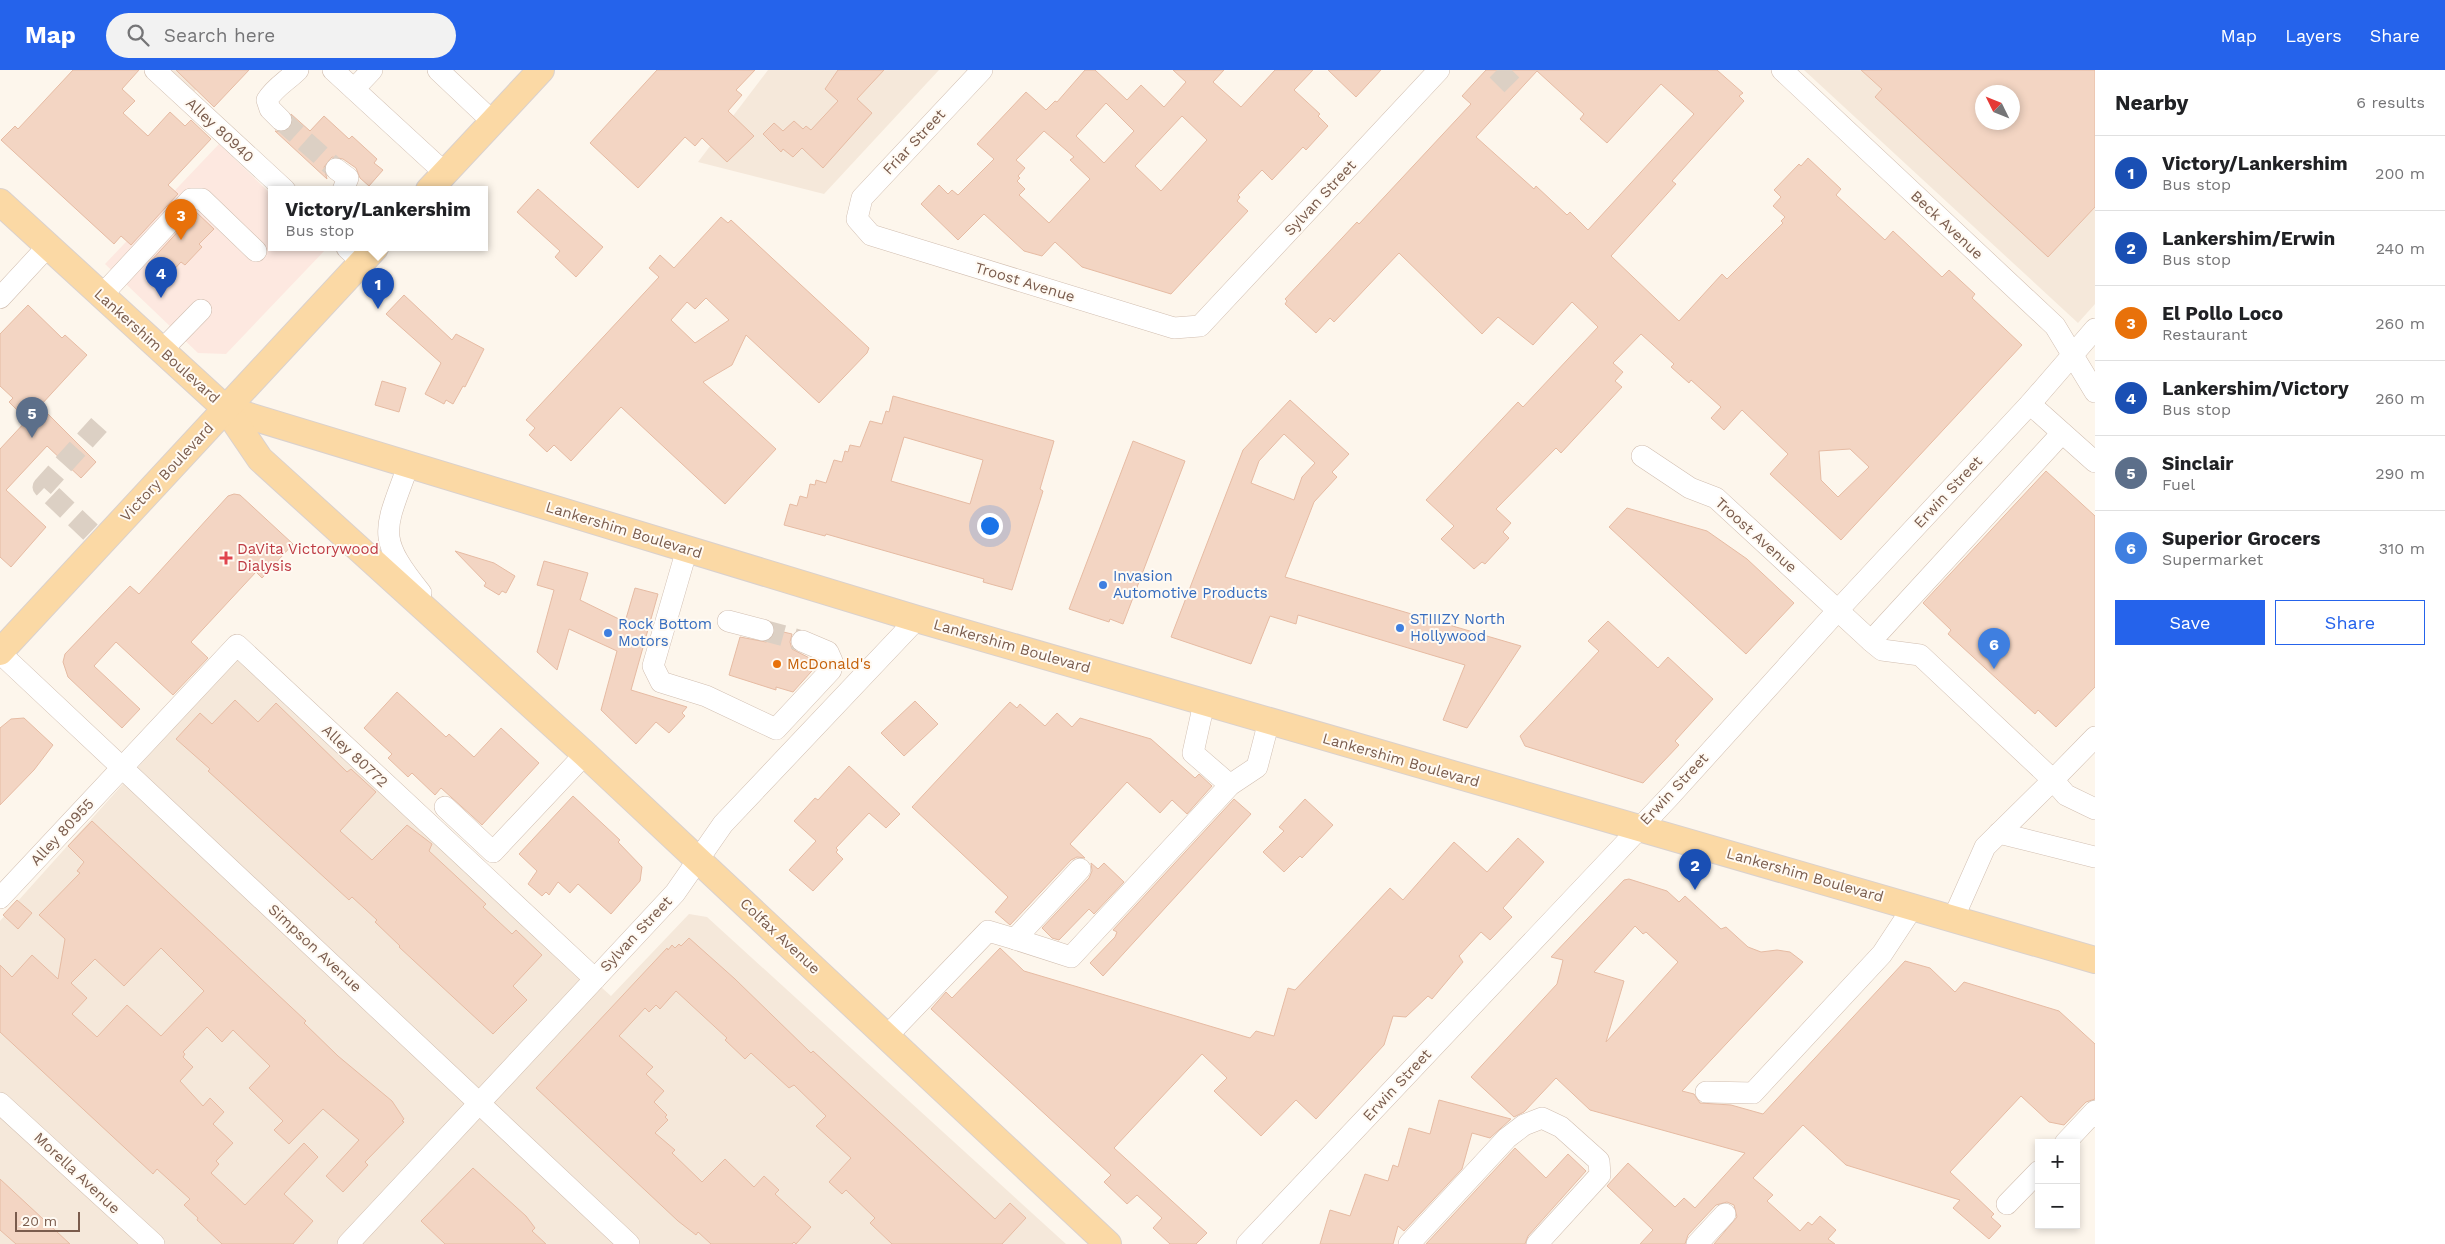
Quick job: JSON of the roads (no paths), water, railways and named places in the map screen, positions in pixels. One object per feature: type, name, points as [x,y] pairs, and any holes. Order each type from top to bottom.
[{"type":"main road","points":[[437,181],[541,70]]},
{"type":"main road","name":"Lankershim Boulevard","points":[[2,209],[48,246],[226,409],[408,466],[917,619],[2095,960]]},
{"type":"main road","name":"Victory Boulevard","points":[[0,652],[226,409],[361,253]]},
{"type":"main road","name":"Colfax Avenue","points":[[226,409],[260,460],[585,754],[1108,1244]]},
{"type":"street","name":"Alley 80940","points":[[155,70],[281,186]]},
{"type":"street","points":[[281,120],[270,108],[266,100],[274,88],[284,84],[298,70]]},
{"type":"street","points":[[333,70],[354,89],[437,181]]},
{"type":"street","points":[[354,89],[372,70]]},
{"type":"street","points":[[438,70],[493,122]]},
{"type":"street","name":"Friar Street","points":[[857,219],[862,198],[982,70]]},
{"type":"street","name":"Sylvan Street","points":[[1200,326],[1440,70]]},
{"type":"street","name":"Beck Avenue","points":[[1782,70],[2055,326],[2071,356],[2095,392]]},
{"type":"street","points":[[336,169],[348,178],[345,186]]},
{"type":"street","points":[[102,295],[191,200],[202,199],[256,250]]},
{"type":"street","name":"Troost Avenue","points":[[857,219],[870,235],[1174,328],[1200,326]]},
{"type":"street","points":[[0,298],[48,246]]},
{"type":"street","points":[[162,350],[201,310]]},
{"type":"street","name":"Erwin Street","points":[[1247,1244],[1671,795],[1838,609],[2030,404],[2095,329]]},
{"type":"street","points":[[2030,404],[2095,462]]},
{"type":"street","points":[[1870,641],[2062,434]]},
{"type":"street","name":"Troost Avenue","points":[[1642,456],[1690,488],[1716,498],[1882,650],[1920,655],[2053,780],[2066,795],[2095,809]]},
{"type":"street","name":"Colfax Avenue","points":[[408,466],[391,515],[387,534],[392,552],[402,570],[450,631]]},
{"type":"street","points":[[687,549],[653,666],[661,682],[706,696],[776,729],[831,670],[832,661],[828,652],[802,641]]},
{"type":"street","name":"Sylvan Street","points":[[348,1244],[675,893],[723,824],[917,619]]},
{"type":"street","points":[[728,621],[763,630]]},
{"type":"street","name":"Alley 80772","points":[[123,767],[237,645],[595,979]]},
{"type":"street","name":"Simpson Avenue","points":[[0,652],[629,1244]]},
{"type":"street","points":[[1204,703],[1194,753],[1230,785]]},
{"type":"street","points":[[888,1036],[988,931],[1071,957],[1230,785],[1257,767],[1269,722]]},
{"type":"street","points":[[1953,919],[1985,847],[2095,737]]},
{"type":"street","points":[[445,807],[493,852],[585,754]]},
{"type":"street","name":"Alley 80955","points":[[0,898],[123,767]]},
{"type":"street","points":[[1999,833],[2095,857]]},
{"type":"street","points":[[1014,939],[1080,869]]},
{"type":"street","points":[[1706,1092],[1753,1094],[1882,954],[1913,907]]},
{"type":"street","name":"Morella Avenue","points":[[0,1103],[154,1244]]},
{"type":"street","points":[[2069,1139],[2095,1111]]},
{"type":"street","points":[[1409,1244],[1507,1138],[1524,1125],[1542,1118],[1561,1127],[1600,1161],[1600,1175],[1537,1244]]},
{"type":"street","points":[[2008,1204],[2035,1175]]},
{"type":"street","points":[[1697,1244],[1726,1214]]},
{"type":"tunnel","points":[[1497,70],[1518,91]]},
{"type":"tunnel","points":[[281,120],[336,169]]},
{"type":"tunnel","points":[[99,425],[43,487],[101,542]]},
{"type":"tunnel","points":[[763,630],[802,641]]},
{"type":"place","name":"El Pollo Loco","points":[[181,240]]},
{"type":"place","name":"Lankershim/Victory","points":[[161,298]]},
{"type":"place","name":"Victory/Lankershim","points":[[378,309]]},
{"type":"place","name":"Sinclair","points":[[32,438]]},
{"type":"place","name":"DaVita Victorywood Dialysis","points":[[226,558]]},
{"type":"place","name":"Invasion Automotive Products","points":[[1103,585]]},
{"type":"place","name":"STIIIZY North Hollywood","points":[[1400,628]]},
{"type":"place","name":"Rock Bottom Motors","points":[[608,633]]},
{"type":"place","name":"McDonald's","points":[[777,664]]},
{"type":"place","name":"Superior Grocers","points":[[1994,669]]},
{"type":"place","name":"Lankershim/Erwin","points":[[1695,890]]}]
